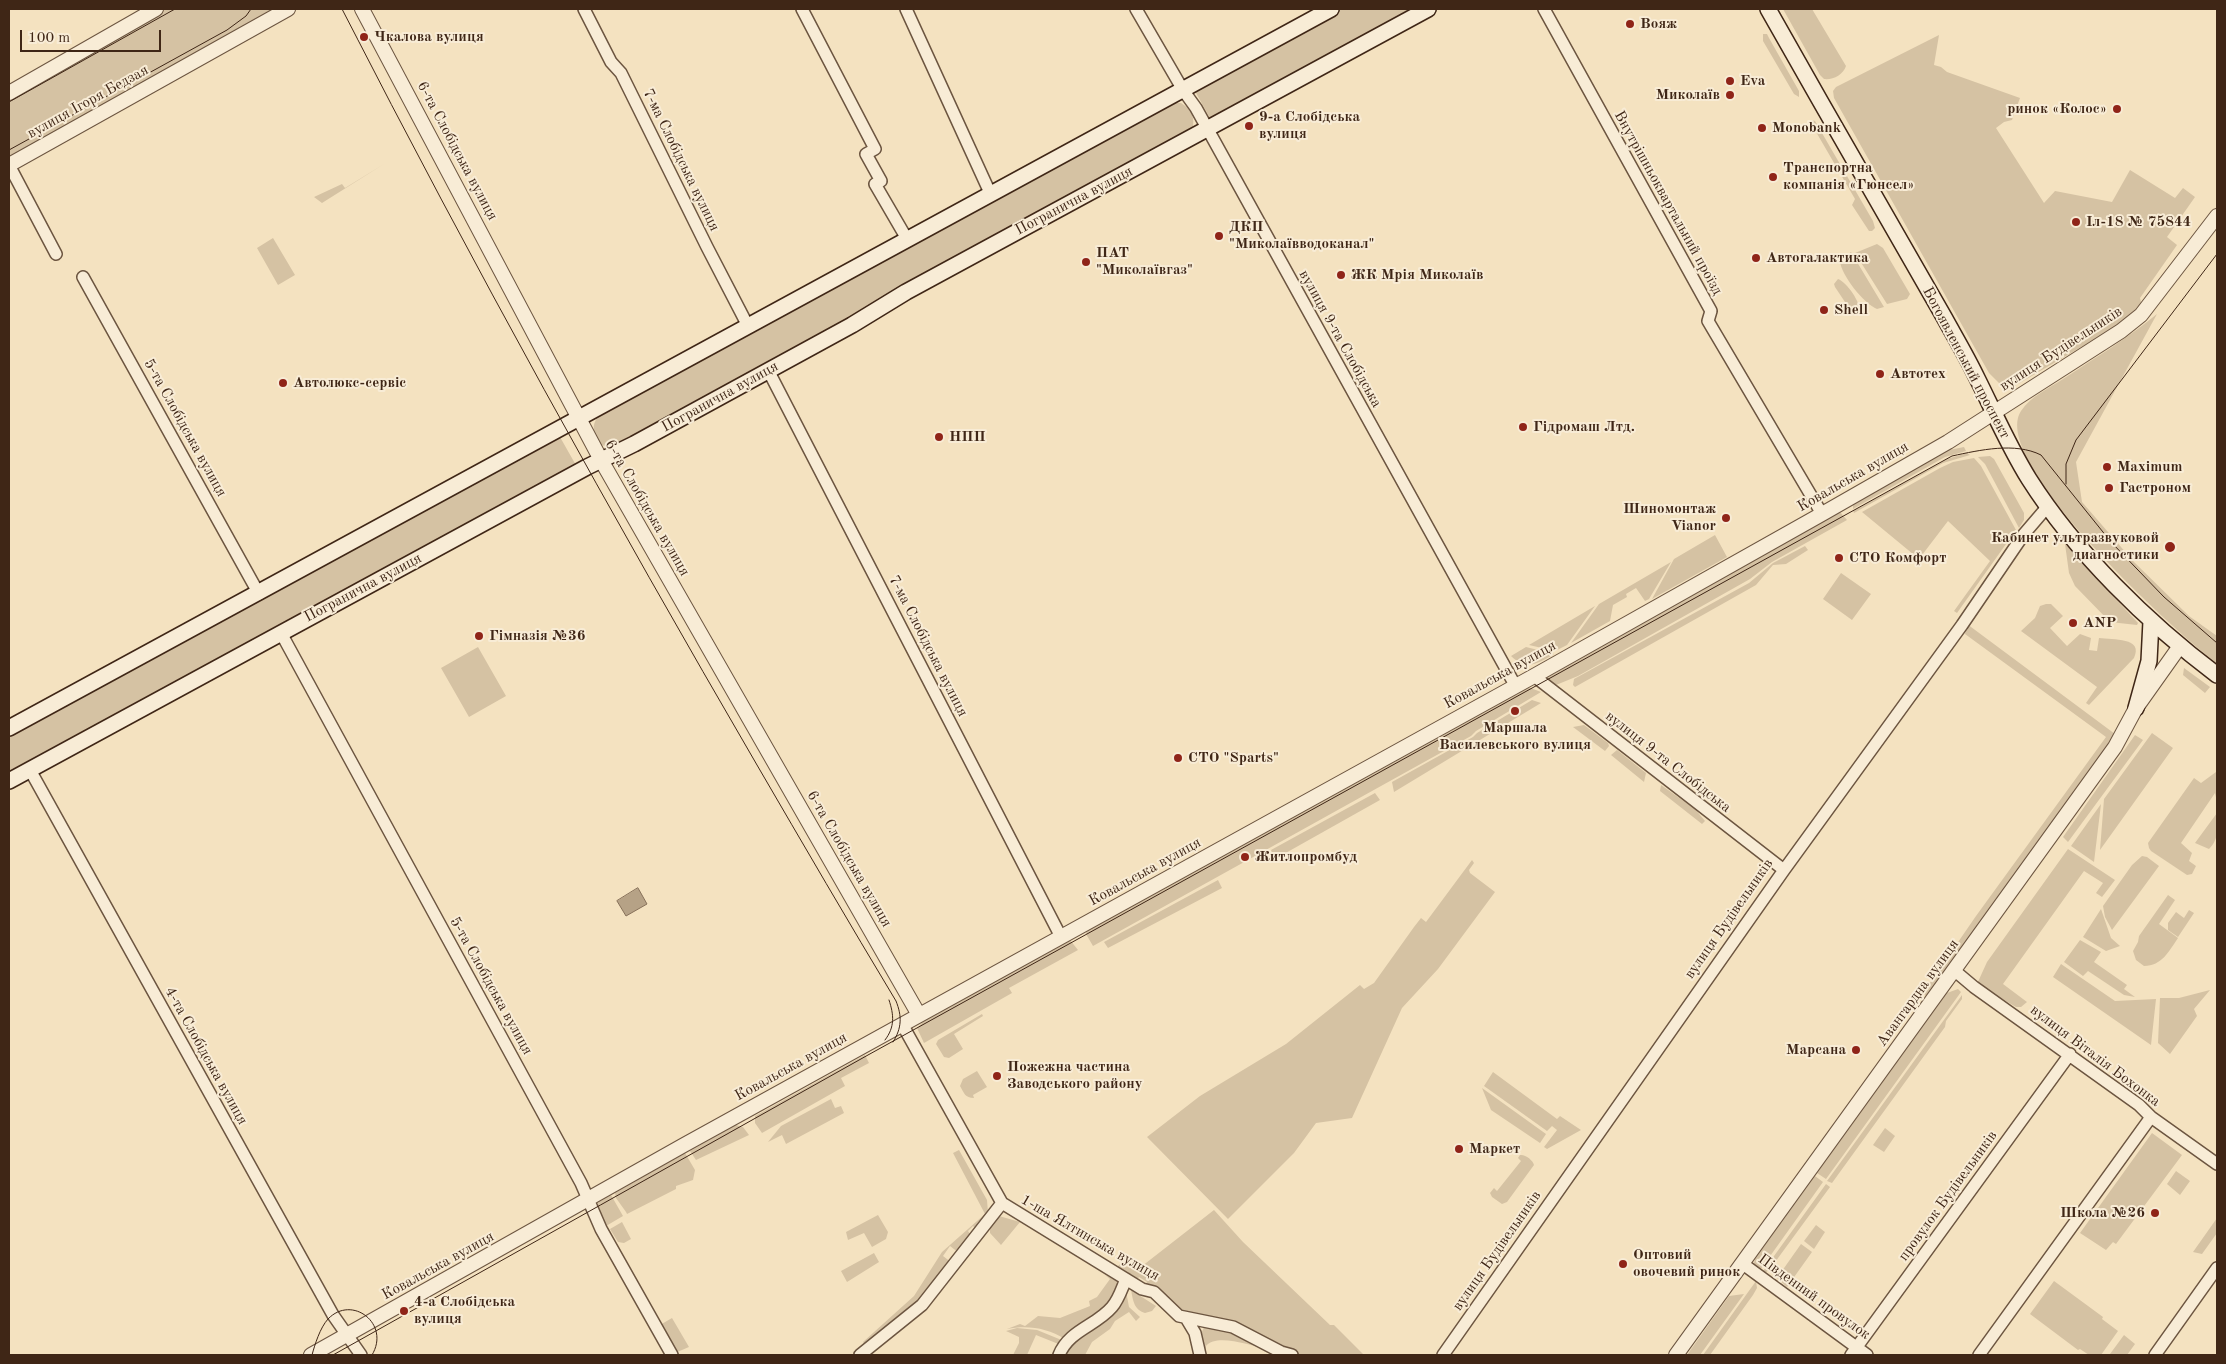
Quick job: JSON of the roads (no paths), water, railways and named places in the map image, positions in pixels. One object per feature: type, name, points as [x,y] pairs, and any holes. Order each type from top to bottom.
[{"type":"main road","points":[[9,728],[259,594],[1331,9]]},
{"type":"main road","name":"Погранична вулиця","points":[[9,781],[852,325],[914,287],[1208,130],[1428,9]]},
{"type":"main road","name":"Богоявленський проспект","points":[[1768,9],[1976,374],[2014,454],[2048,506],[2099,567],[2152,621],[2217,675]]},
{"type":"main road","points":[[2136,708],[2149,661],[2152,621]]},
{"type":"street","points":[[9,93],[156,9]]},
{"type":"street","name":"вулиця Ігоря Бедзая","points":[[9,165],[288,9]]},
{"type":"street","name":"6-та Слобідська вулиця","points":[[362,9],[455,181],[601,460],[919,1015]]},
{"type":"street","name":"7-ма Слобідська вулиця","points":[[584,9],[611,62],[621,73],[707,248],[748,326]]},
{"type":"street","points":[[802,9],[875,149],[866,154],[881,181],[875,184],[907,239]]},
{"type":"street","points":[[906,9],[991,195]]},
{"type":"street","name":"вулиця 9-та Слобідська","points":[[1136,9],[1183,90],[1190,97],[1516,685]]},
{"type":"street","name":"Внутрішньоквартальний проїзд","points":[[1544,9],[1711,311],[1708,321],[1822,514]]},
{"type":"street","points":[[9,165],[56,254]]},
{"type":"street","name":"вулиця Будівельників","points":[[1994,412],[2121,331],[2141,315],[2217,216]]},
{"type":"street","name":"5-та Слобідська вулиця","points":[[83,277],[259,594]]},
{"type":"street","name":"7-ма Слобідська вулиця","points":[[768,370],[1061,937]]},
{"type":"street","name":"Ковальська вулиця","points":[[311,1355],[902,1024],[1534,676],[1948,442],[1994,412]]},
{"type":"street","name":"вулиця Будівельників","points":[[1443,1355],[1784,870],[1962,625],[2024,534],[2048,506]]},
{"type":"street","name":"5-та Слобідська вулиця","points":[[280,633],[589,1199],[601,1229],[672,1355]]},
{"type":"street","name":"Авангардна вулиця","points":[[1676,1355],[2115,747],[2136,708],[2180,646]]},
{"type":"street","name":"вулиця 9-та Слобідська","points":[[1534,676],[1784,870]]},
{"type":"street","name":"4-та Слобідська вулиця","points":[[30,770],[333,1315],[361,1355]]},
{"type":"street","name":"вулиця Віталія Бохонка","points":[[1955,971],[1974,987],[2070,1054],[2139,1105],[2151,1117],[2217,1164]]},
{"type":"street","points":[[860,1355],[922,1304],[1002,1203],[902,1024]]},
{"type":"street","name":"провулок Будівельників","points":[[1853,1351],[2070,1054]]},
{"type":"street","points":[[1979,1355],[2151,1117]]},
{"type":"street","name":"1-ша Ялтинська вулиця","points":[[1002,1203],[1043,1230],[1144,1290],[1154,1292],[1179,1316],[1233,1327],[1281,1352],[1292,1355]]},
{"type":"street","name":"Південний провулок","points":[[1742,1264],[1853,1351],[1867,1355]]},
{"type":"street","points":[[2155,1355],[2217,1268]]},
{"type":"street","points":[[1059,1355],[1062,1348],[1076,1333],[1112,1308],[1126,1279]]},
{"type":"street","name":"1-ша Ялтинська вулиця","points":[[1186,1318],[1195,1333],[1200,1355]]},
{"type":"tram line","points":[[9,102],[175,9]]},
{"type":"tram line","points":[[9,150],[227,30],[246,16],[251,9]]},
{"type":"tram line","points":[[342,9],[493,295],[649,578],[896,1001],[900,1022],[893,1042]]},
{"type":"tram line","points":[[2066,484],[2066,464],[2076,440],[2217,254]]},
{"type":"tram line","points":[[333,1355],[868,1055],[1952,456],[1997,448],[2020,449],[2041,455],[2111,542],[2164,597],[2217,643]]},
{"type":"tram line","points":[[885,1040],[891,1030],[893,1021],[889,1000]]},
{"type":"tram line","points":[[312,1355],[320,1331],[328,1319],[338,1312],[348,1310],[357,1311],[373,1323],[377,1333],[377,1344],[372,1355]]},
{"type":"place","name":"Вояж","points":[[1630,24]]},
{"type":"place","name":"Чкалова вулиця","points":[[364,37]]},
{"type":"place","name":"Eva","points":[[1730,81]]},
{"type":"place","name":"Миколаїв","points":[[1730,95]]},
{"type":"place","name":"ринок «Колос»","points":[[2117,109]]},
{"type":"place","name":"9-а Слобідська вулиця","points":[[1249,126]]},
{"type":"place","name":"Monobank","points":[[1762,128]]},
{"type":"place","name":"Транспортна компанія «Гюнсел»","points":[[1773,177]]},
{"type":"place","name":"Іл-18 № 75844","points":[[2076,222]]},
{"type":"place","name":"ДКП \"Миколаївводоканал\"","points":[[1219,236]]},
{"type":"place","name":"Автогалактика","points":[[1756,258]]},
{"type":"place","name":"ПАТ \"Миколаївгаз\"","points":[[1086,262]]},
{"type":"place","name":"ЖК Мрія Миколаїв","points":[[1341,275]]},
{"type":"place","name":"Shell","points":[[1824,310]]},
{"type":"place","name":"Автотех","points":[[1880,374]]},
{"type":"place","name":"Автолюкс-сервіс","points":[[283,383]]},
{"type":"place","name":"Гідромаш Лтд.","points":[[1523,427]]},
{"type":"place","name":"НПП","points":[[939,437]]},
{"type":"place","name":"Maximum","points":[[2107,467]]},
{"type":"place","name":"Гастроном","points":[[2109,488]]},
{"type":"place","name":"Шиномонтаж Vianor","points":[[1726,518]]},
{"type":"place","name":"Кабинет ультразвуковой диагностики","points":[[2170,547]]},
{"type":"place","name":"СТО Комфорт","points":[[1839,558]]},
{"type":"place","name":"ANP","points":[[2073,623]]},
{"type":"place","name":"Гімназія №36","points":[[479,636]]},
{"type":"place","name":"Маршала Василевського вулиця","points":[[1515,711]]},
{"type":"place","name":"СТО \"Sparts\"","points":[[1178,758]]},
{"type":"place","name":"Житлопромбуд","points":[[1245,857]]},
{"type":"place","name":"Марсана","points":[[1856,1050]]},
{"type":"place","name":"Пожежна частина Заводського району","points":[[997,1076]]},
{"type":"place","name":"Маркет","points":[[1459,1149]]},
{"type":"place","name":"Школа №26","points":[[2155,1213]]},
{"type":"place","name":"Оптовий овочевий ринок","points":[[1623,1264]]},
{"type":"place","name":"4-а Слобідська вулиця","points":[[404,1311]]}]
